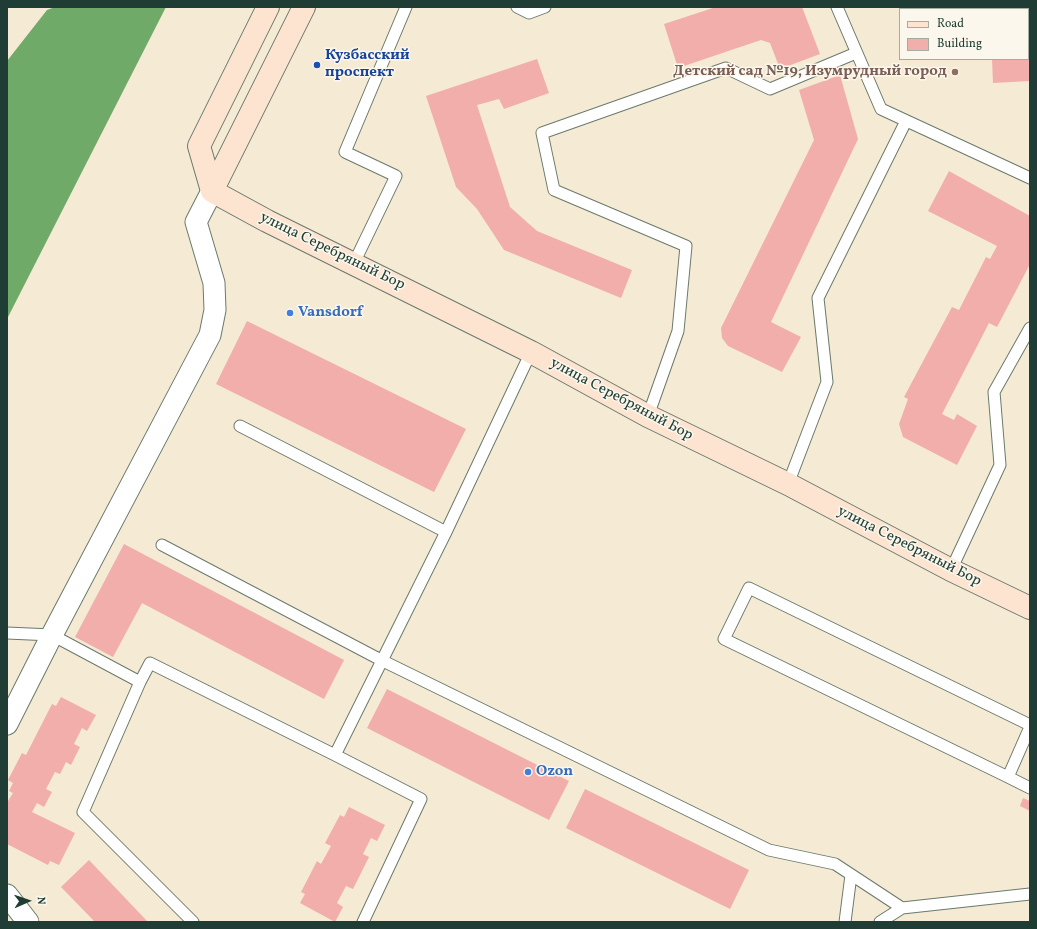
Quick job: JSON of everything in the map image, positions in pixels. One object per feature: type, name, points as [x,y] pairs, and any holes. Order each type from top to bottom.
[{"type":"street","points":[[212,191],[199,146],[268,7]]},
{"type":"street","points":[[7,724],[52,635],[210,335],[215,310],[214,283],[196,222],[304,7]]},
{"type":"street","name":"улица Серебряный Бор","points":[[212,191],[531,352],[648,416],[788,484],[951,570],[1030,608]]},
{"type":"street","points":[[7,895],[28,922]]},
{"type":"lane","points":[[354,263],[396,176],[345,152],[406,7]]},
{"type":"lane","points":[[518,7],[529,13],[545,7]]},
{"type":"lane","points":[[837,7],[881,109],[906,122],[1030,178]]},
{"type":"lane","points":[[648,416],[678,331],[686,246],[554,190],[542,134],[726,68],[770,89],[856,53]]},
{"type":"lane","points":[[788,484],[827,382],[818,298],[906,122]]},
{"type":"lane","points":[[951,570],[1000,465],[994,392],[1030,328]]},
{"type":"lane","points":[[335,755],[446,532],[531,352]]},
{"type":"lane","points":[[240,426],[446,532]]},
{"type":"lane","points":[[162,545],[381,660],[769,850],[835,864],[902,908]]},
{"type":"lane","points":[[1008,777],[1030,726],[749,588],[724,639],[1030,788]]},
{"type":"lane","points":[[7,633],[52,635],[140,682]]},
{"type":"lane","points":[[193,922],[83,812],[150,662],[421,799],[363,922]]},
{"type":"lane","points":[[845,922],[851,875]]},
{"type":"lane","points":[[880,922],[902,908],[1030,894]]},
{"type":"green space","points":[[55,7],[166,7],[7,319],[7,61],[47,10]]},
{"type":"building","points":[[716,7],[802,7],[820,54],[780,69],[770,43],[761,40],[678,68],[664,24]]},
{"type":"building","points":[[1030,20],[1030,81],[993,83],[992,60],[1029,60]]},
{"type":"building","points":[[537,59],[549,93],[504,109],[499,99],[477,105],[510,207],[537,231],[632,270],[621,298],[504,250],[477,209],[456,187],[426,96]]},
{"type":"building","points":[[840,75],[858,139],[771,322],[801,337],[782,372],[728,346],[722,338],[721,328],[814,140],[799,90]]},
{"type":"building","points":[[949,171],[1030,216],[1030,264],[997,327],[989,323],[942,414],[954,420],[957,414],[977,426],[957,465],[903,437],[899,424],[908,399],[904,397],[952,307],[959,310],[986,257],[990,259],[997,246],[928,211]]},
{"type":"building","points":[[247,321],[466,429],[434,492],[216,384]]},
{"type":"building","points":[[124,544],[344,660],[324,699],[142,603],[113,657],[75,637]]},
{"type":"building","points":[[387,689],[569,781],[549,820],[367,728]]},
{"type":"building","points":[[61,697],[96,715],[87,731],[82,728],[74,744],[80,747],[71,765],[66,762],[60,774],[55,772],[46,789],[52,792],[44,807],[37,803],[32,812],[75,833],[59,865],[50,861],[48,865],[7,844],[7,801],[13,793],[9,791],[13,783],[8,780],[22,753],[26,755],[52,704],[56,706]]},
{"type":"building","points":[[585,789],[749,870],[730,909],[566,828]]},
{"type":"building","points":[[1023,798],[1030,801],[1030,811],[1020,806]]},
{"type":"building","points":[[349,807],[385,825],[377,841],[371,838],[363,854],[369,857],[353,889],[346,886],[337,903],[343,907],[335,922],[300,903],[305,894],[301,892],[317,861],[321,864],[331,846],[325,843],[340,815],[344,817]]},
{"type":"building","points":[[89,860],[148,922],[95,922],[61,887]]},
{"type":"place","name":"Кузбасский проспект","points":[[317,65]]},
{"type":"place","name":"Детский сад №19, Изумрудный город","points":[[955,72]]},
{"type":"place","name":"Vansdorf","points":[[290,313]]},
{"type":"place","name":"Ozon","points":[[528,772]]}]
